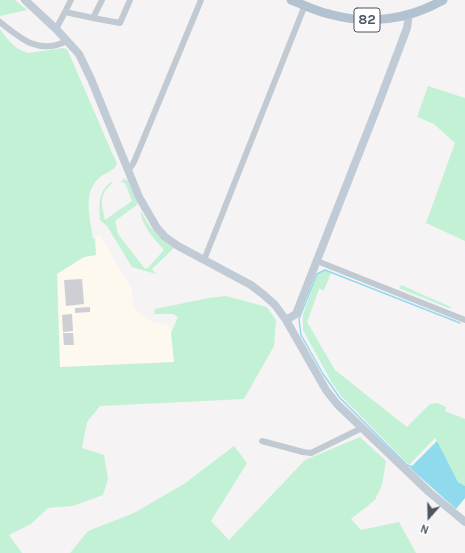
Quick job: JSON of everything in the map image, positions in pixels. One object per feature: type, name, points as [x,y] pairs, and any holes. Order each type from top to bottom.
[{"type":"main road","name":"82","points":[[292,0],[330,14],[362,20],[393,18],[425,9],[442,0]]},
{"type":"street","points":[[25,0],[56,29],[79,54],[91,79],[139,197],[157,228],[165,237],[178,246],[250,285],[275,305],[286,320],[326,390],[337,404],[429,492],[465,522]]},
{"type":"street","points":[[56,29],[71,0]]},
{"type":"street","points":[[93,18],[102,0]]},
{"type":"street","points":[[65,12],[120,24],[130,0]]},
{"type":"street","points":[[128,171],[134,162],[200,0]]},
{"type":"street","points":[[204,260],[305,6]]},
{"type":"street","points":[[286,320],[296,314],[378,105],[407,28],[409,14]]},
{"type":"street","points":[[0,22],[19,37],[38,46],[49,46],[67,41]]},
{"type":"street","points":[[317,261],[465,320]]},
{"type":"street","points":[[262,441],[311,453],[362,428]]},
{"type":"shaded area","points":[[100,235],[132,290],[134,309],[153,323],[166,323],[171,330],[174,362],[60,368],[57,273],[84,257],[93,240]]},
{"type":"green space","points":[[0,0],[15,0],[27,10],[0,16]]},
{"type":"green space","points":[[0,29],[12,44],[24,52],[29,53],[62,48],[67,49],[117,164],[113,169],[98,179],[90,192],[89,216],[93,239],[95,238],[96,255],[84,257],[57,274],[60,367],[174,362],[171,333],[178,317],[173,314],[154,314],[155,309],[226,296],[267,307],[276,320],[274,346],[244,399],[100,406],[87,422],[82,448],[104,455],[108,479],[103,495],[73,506],[48,508],[31,524],[9,535],[22,553],[0,553]]},
{"type":"green space","points":[[428,86],[465,98],[465,241],[426,223],[455,143],[434,124],[417,117]]},
{"type":"green space","points":[[123,178],[128,181],[138,204],[115,221],[118,234],[145,269],[149,267],[164,250],[145,227],[141,216],[141,211],[154,232],[174,248],[152,269],[156,274],[132,267],[107,226],[100,220],[100,198],[104,189],[113,181],[103,194],[102,198],[105,220],[132,201],[125,183],[119,181],[123,181]]},
{"type":"green space","points":[[325,271],[331,273],[324,290],[319,289],[307,322],[335,370],[407,427],[430,404],[437,403],[446,407],[445,411],[465,419],[465,486],[458,482],[435,438],[409,465],[342,397],[332,383],[303,330],[303,315],[317,274]]},
{"type":"green space","points":[[401,285],[451,307],[451,309],[399,288]]},
{"type":"green space","points":[[360,437],[386,461],[382,485],[375,500],[351,519],[361,530],[399,522],[416,553],[70,553],[88,531],[134,513],[184,484],[234,446],[247,463],[211,521],[229,540],[305,460]]},
{"type":"water","points":[[437,441],[458,482],[465,486],[465,498],[456,509],[410,468]]},
{"type":"building","points":[[82,279],[84,304],[66,306],[64,280]]},
{"type":"building","points":[[90,307],[90,312],[75,313],[75,308]]},
{"type":"building","points":[[72,314],[73,331],[63,332],[62,315]]},
{"type":"building","points":[[63,333],[73,333],[74,345],[64,345]]},
{"type":"waterway","points":[[412,467],[407,465],[340,398],[323,374],[301,335],[299,319],[317,274],[325,270],[460,323]]}]
